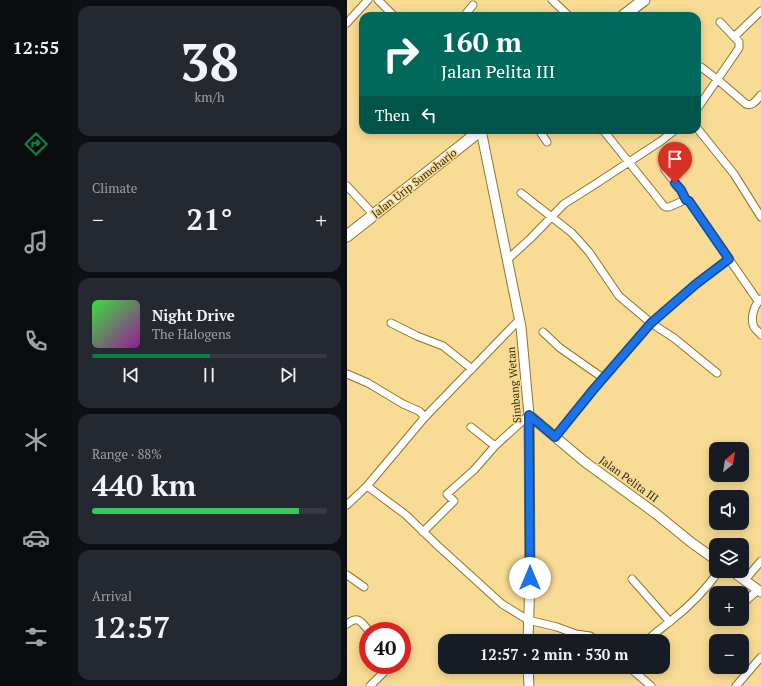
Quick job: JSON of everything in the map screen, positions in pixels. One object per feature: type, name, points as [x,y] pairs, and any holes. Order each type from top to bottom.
[{"type":"main road","points":[[628,12],[644,0]]},
{"type":"main road","name":"Jalan Urip Sumoharjo","points":[[347,236],[476,134]]},
{"type":"street","points":[[347,23],[368,0]]},
{"type":"street","points":[[378,0],[390,12]]},
{"type":"street","points":[[552,0],[565,12]]},
{"type":"street","points":[[467,12],[473,5]]},
{"type":"street","points":[[734,37],[761,11]]},
{"type":"street","points":[[701,103],[739,48],[739,42],[720,22]]},
{"type":"street","points":[[701,67],[748,105],[752,105],[761,95]]},
{"type":"street","points":[[701,133],[734,174],[761,217]]},
{"type":"street","name":"Simbang Wetan","points":[[482,134],[521,327],[529,415],[530,578],[528,634]]},
{"type":"street","points":[[542,134],[547,142]]},
{"type":"street","points":[[606,134],[666,208],[686,200]]},
{"type":"street","points":[[507,260],[564,204],[670,134]]},
{"type":"street","points":[[665,170],[760,300],[753,312],[753,318],[754,326],[761,335]]},
{"type":"street","points":[[347,186],[374,216]]},
{"type":"street","points":[[521,193],[572,233],[589,252],[619,296],[651,323],[674,338],[717,373]]},
{"type":"street","points":[[555,437],[603,378],[651,323],[696,284],[729,259]]},
{"type":"street","points":[[347,506],[367,486],[425,417],[519,320]]},
{"type":"street","points":[[391,323],[417,336],[443,346],[472,369]]},
{"type":"street","points":[[543,332],[560,348],[603,378]]},
{"type":"street","points":[[347,374],[368,383],[403,404],[419,411],[425,417]]},
{"type":"street","points":[[423,532],[454,501],[447,494],[474,470],[495,446],[529,415]]},
{"type":"street","name":"Jalan Pelita III","points":[[529,415],[585,462],[649,508],[709,555]]},
{"type":"street","points":[[471,427],[495,446]]},
{"type":"street","points":[[367,486],[406,515],[501,604],[528,620],[557,627],[576,634]]},
{"type":"street","points":[[347,494],[354,498]]},
{"type":"street","points":[[745,580],[761,562]]},
{"type":"street","points":[[347,574],[364,587]]},
{"type":"street","points":[[654,634],[691,604],[714,578]]},
{"type":"street","points":[[742,578],[759,591],[749,599]]},
{"type":"street","points":[[632,579],[670,622]]},
{"type":"street","points":[[347,624],[356,619],[361,622]]},
{"type":"street","points":[[736,686],[761,657]]},
{"type":"street","points":[[370,686],[382,674]]},
{"type":"street","points":[[528,674],[529,686]]},
{"type":"street","points":[[637,674],[651,686]]},
{"type":"route","points":[[530,578],[529,415],[555,437],[593,390],[651,323],[696,284],[729,259],[675,183]]}]
